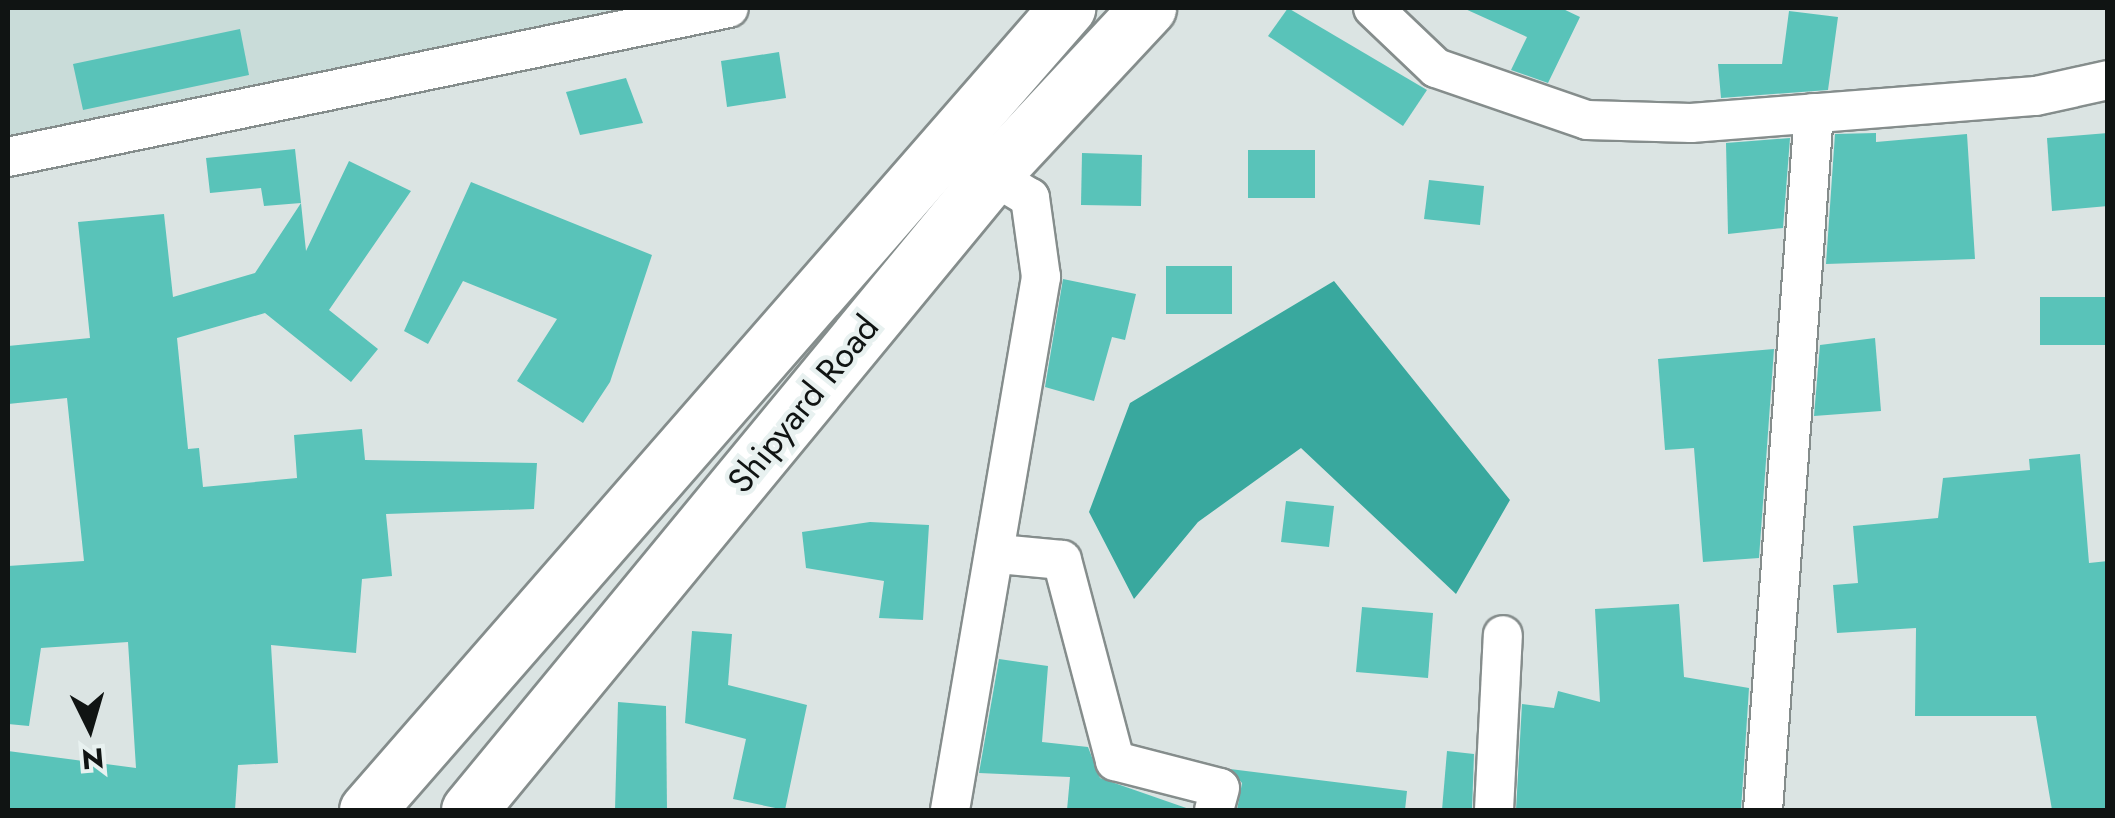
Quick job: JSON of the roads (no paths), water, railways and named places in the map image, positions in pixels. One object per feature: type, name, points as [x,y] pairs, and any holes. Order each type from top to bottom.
[{"type":"main road","points":[[366,810],[1067,8]]},
{"type":"main road","name":"Shipyard Road","points":[[469,810],[992,176],[1148,8]]},
{"type":"street","points":[[8,156],[729,8]]},
{"type":"street","points":[[1373,8],[1436,68],[1587,120],[1814,114],[2036,96],[2108,80]]},
{"type":"street","points":[[1763,810],[1814,114]]},
{"type":"street","points":[[950,810],[999,554],[1041,277],[1030,198],[992,176]]},
{"type":"street","points":[[999,554],[1062,560],[1115,761],[1220,788],[1214,810]]},
{"type":"street","points":[[1494,810],[1503,635]]},
{"type":"water","points":[[1334,281],[1510,500],[1456,594],[1301,448],[1198,522],[1134,599],[1089,512],[1130,403]]}]
